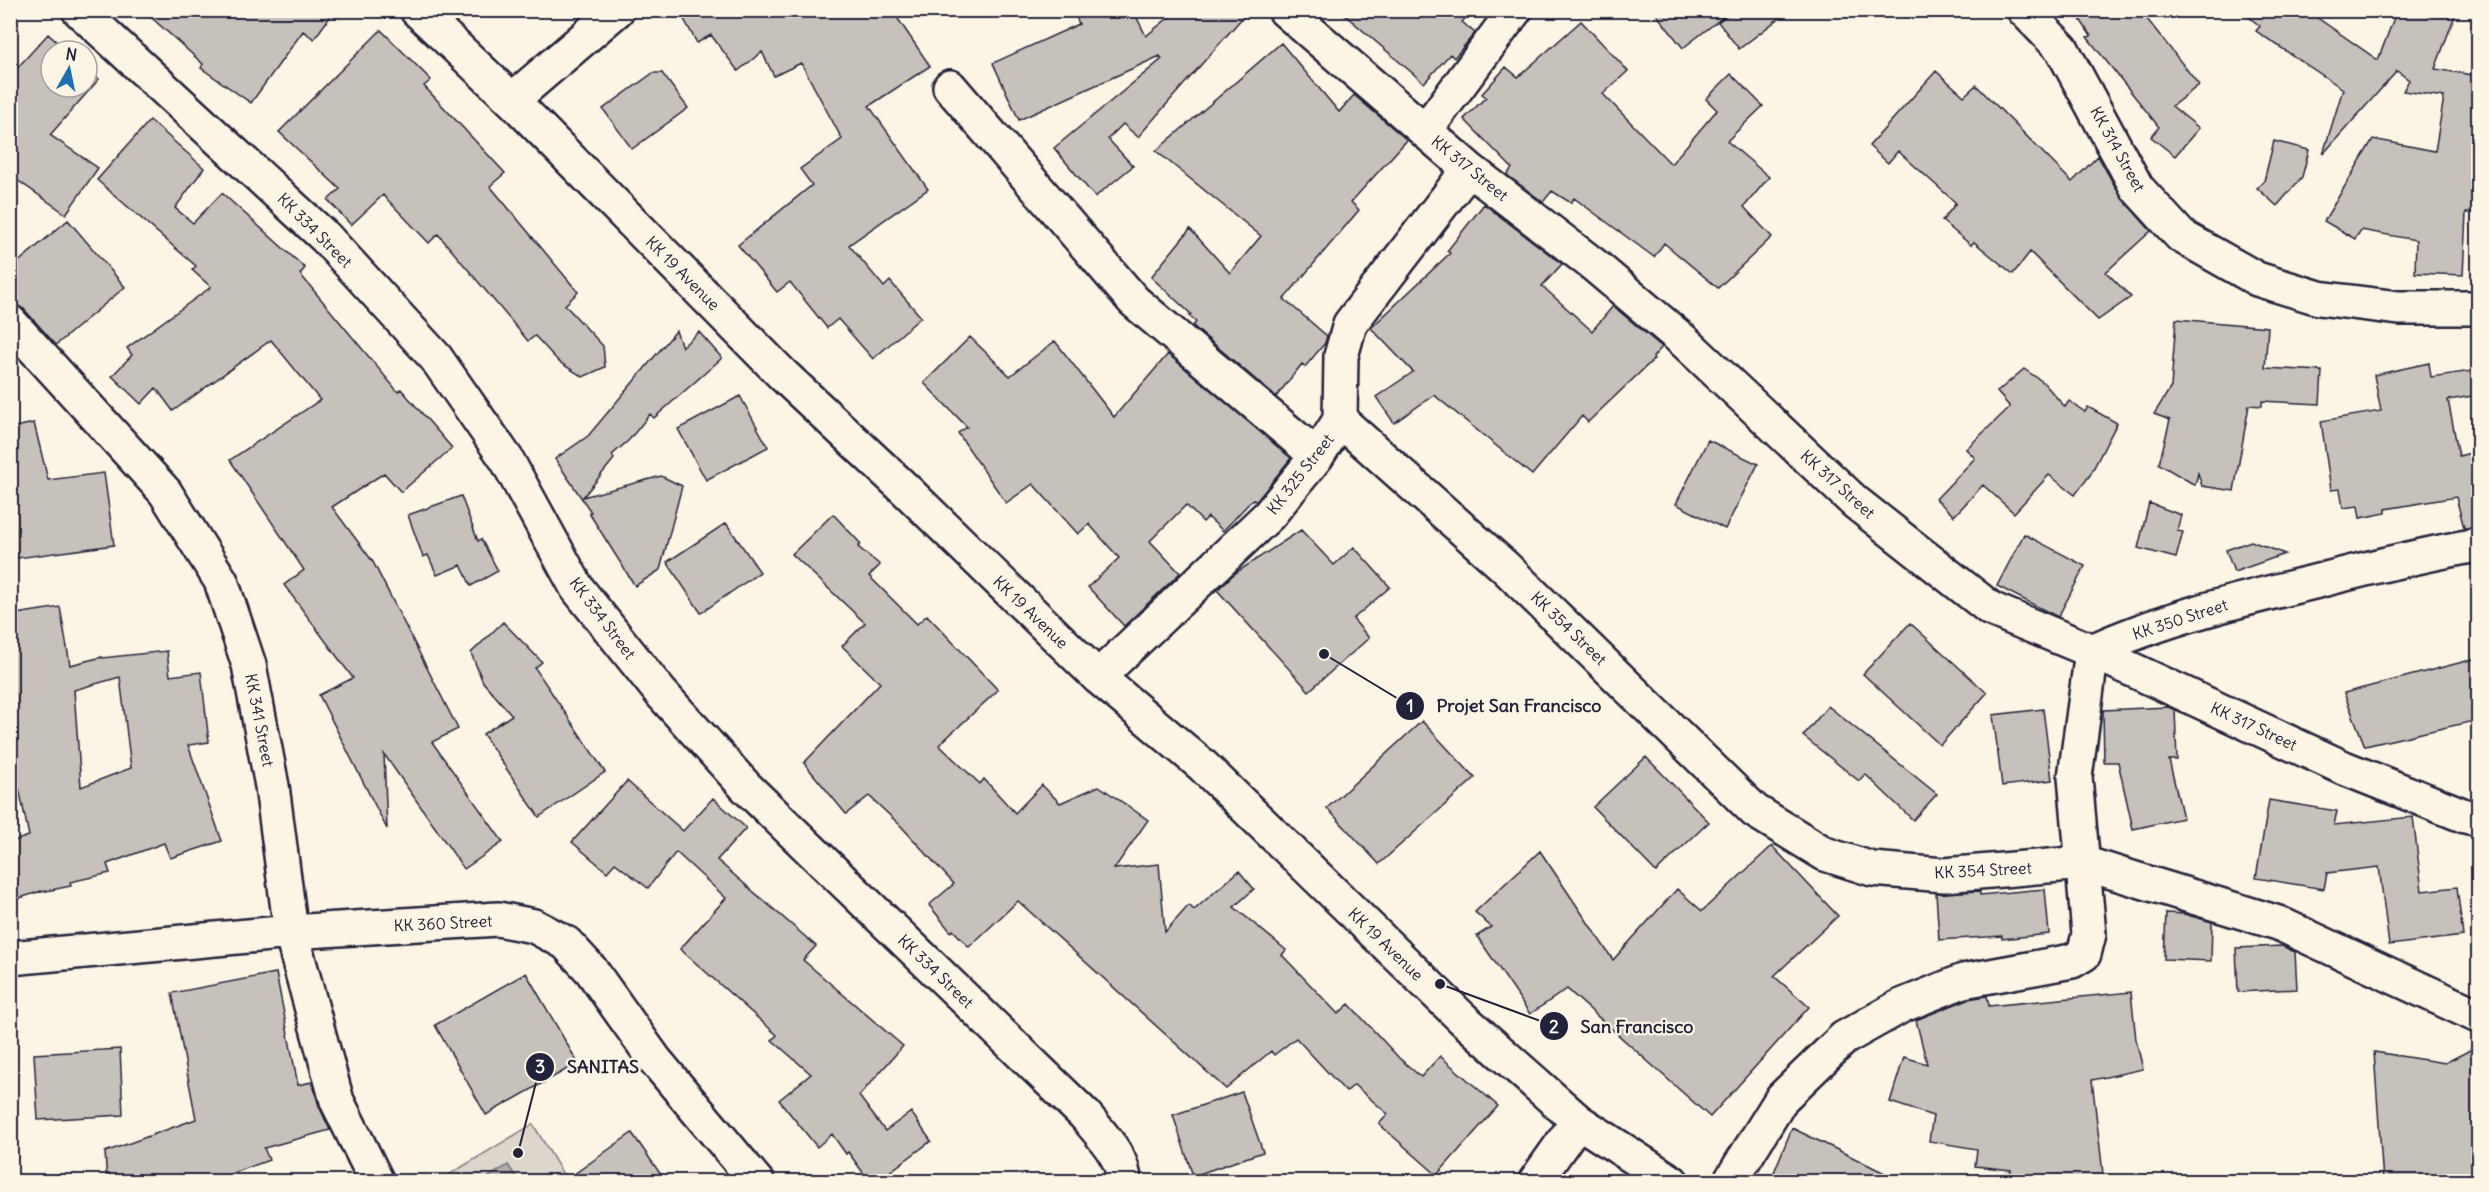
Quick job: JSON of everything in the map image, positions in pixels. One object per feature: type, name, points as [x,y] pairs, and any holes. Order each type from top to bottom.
[{"type":"street","name":"KK 334 Street","points":[[79,10],[326,238],[436,358],[507,460],[577,588],[661,693],[746,787],[1085,1115],[1114,1151],[1124,1174],[1124,1182]]},
{"type":"street","name":"KK 19 Avenue","points":[[417,10],[512,100],[783,375],[906,490],[1098,677],[1202,765],[1462,1018],[1578,1121],[1672,1182]]},
{"type":"street","points":[[512,100],[617,10]]},
{"type":"street","name":"KK 317 Street","points":[[1285,10],[1469,169],[1603,273],[1685,342],[1855,502],[1991,609],[2092,651],[2344,768],[2465,816],[2478,819]]},
{"type":"street","points":[[1425,131],[1515,10]]},
{"type":"street","name":"KK 314 Street","points":[[2024,10],[2062,49],[2137,188],[2181,236],[2257,279],[2319,298],[2398,308],[2478,308]]},
{"type":"street","points":[[950,87],[1134,301],[1317,456]]},
{"type":"street","name":"KK 325 Street","points":[[1098,677],[1269,515],[1317,456],[1340,420],[1341,356],[1350,324],[1469,169]]},
{"type":"street","name":"KK 341 Street","points":[[10,322],[165,492],[221,582],[249,665],[272,786],[291,932],[337,1101],[377,1182]]},
{"type":"street","name":"KK 354 Street","points":[[1340,420],[1506,567],[1755,811],[1825,854],[1872,869],[1944,875],[2083,863],[2278,923],[2478,1016]]},
{"type":"street","name":"KK 350 Street","points":[[2092,651],[2123,637],[2235,601],[2433,552],[2478,545]]},
{"type":"street","points":[[1730,1182],[1782,1098],[1844,1038],[1901,1006],[1963,981],[2072,961],[2084,954],[2089,934],[2075,777],[2092,651]]},
{"type":"street","name":"KK 360 Street","points":[[10,958],[291,932],[498,919],[534,926],[566,943],[591,970],[655,1060],[757,1182]]},
{"type":"street","points":[[1535,1182],[1578,1121]]},
{"type":"shaded area","points":[[533,1124],[567,1181],[437,1182]]},
{"type":"shaded area","points":[[508,1165],[519,1181],[482,1181]]},
{"type":"building","points":[[143,10],[335,10],[314,39],[303,31],[251,103],[201,68],[203,64]]},
{"type":"building","points":[[679,10],[892,10],[930,66],[869,106],[928,189],[849,245],[884,287],[890,281],[921,317],[873,359],[838,319],[827,328],[790,282],[777,292],[738,245],[812,185],[800,169],[842,139],[801,63],[774,76],[762,52],[738,71],[711,35],[697,43]]},
{"type":"building","points":[[1073,10],[1133,10],[1146,36],[1178,10],[1249,10],[1138,137],[1123,124],[1108,139],[1133,166],[1095,197],[1054,148],[1162,59],[1160,56],[1019,120],[993,63],[1079,24]]},
{"type":"building","points":[[1339,10],[1473,10],[1462,22],[1475,33],[1454,58],[1450,54],[1424,83]]},
{"type":"building","points":[[1653,10],[1732,10],[1683,48]]},
{"type":"building","points":[[1734,10],[1790,10],[1739,49],[1718,22]]},
{"type":"building","points":[[2074,10],[2140,10],[2199,85],[2172,106],[2199,128],[2175,156],[2151,137],[2159,127],[2087,37],[2091,36]]},
{"type":"building","points":[[2240,10],[2306,10],[2378,60],[2397,10],[2457,10],[2435,69],[2478,76],[2478,213],[2466,213],[2463,275],[2415,273],[2416,240],[2361,230],[2355,239],[2324,221],[2373,139],[2435,151],[2444,97],[2403,91],[2409,80],[2397,71],[2323,154],[2343,89],[2256,31],[2260,26]]},
{"type":"building","points":[[1581,21],[1628,71],[1603,94],[1671,164],[1717,110],[1706,99],[1731,74],[1763,106],[1727,141],[1769,177],[1744,207],[1772,237],[1718,288],[1664,243],[1654,257],[1574,198],[1571,203],[1552,191],[1543,202],[1507,175],[1512,168],[1464,119],[1486,97],[1482,94],[1506,67],[1518,77]]},
{"type":"building","points":[[381,30],[431,80],[424,86],[505,173],[490,186],[578,292],[565,305],[603,346],[605,367],[583,377],[559,362],[535,336],[528,341],[438,234],[429,243],[383,195],[351,225],[328,200],[340,189],[279,132]]},
{"type":"building","points":[[48,34],[54,39],[43,39]]},
{"type":"building","points":[[1281,43],[1339,112],[1354,95],[1407,140],[1351,202],[1359,210],[1284,299],[1327,336],[1325,343],[1305,367],[1302,364],[1276,397],[1193,326],[1196,322],[1189,316],[1191,314],[1151,277],[1190,229],[1230,273],[1261,236],[1156,151]]},
{"type":"building","points":[[39,44],[39,99],[82,99],[50,135],[98,168],[66,214],[10,175],[10,76]]},
{"type":"building","points":[[1936,71],[1964,96],[1976,85],[2072,182],[2098,156],[2121,197],[2151,231],[2106,272],[2131,297],[2098,320],[2030,252],[2013,274],[1974,242],[1971,245],[1942,221],[1956,203],[1898,151],[1888,163],[1869,146]]},
{"type":"building","points":[[653,73],[662,73],[688,108],[632,149],[603,109]]},
{"type":"building","points":[[150,120],[204,168],[175,208],[193,223],[222,193],[305,268],[300,274],[398,392],[401,389],[452,448],[401,492],[384,473],[332,507],[373,562],[458,729],[432,742],[503,842],[464,869],[384,754],[387,829],[319,695],[353,678],[284,585],[304,570],[230,460],[320,400],[271,340],[173,411],[156,388],[141,404],[112,376],[132,355],[127,348],[211,287],[192,270],[196,266],[97,180]]},
{"type":"building","points":[[2274,141],[2309,150],[2302,177],[2277,206],[2257,188],[2264,181]]},
{"type":"building","points":[[1484,204],[1562,264],[1542,286],[1592,331],[1613,306],[1662,347],[1653,357],[1654,359],[1588,422],[1582,416],[1532,475],[1434,395],[1394,423],[1376,397],[1413,372],[1371,328],[1450,253],[1447,251]]},
{"type":"building","points":[[68,220],[125,287],[56,345],[24,309],[10,303],[10,269]]},
{"type":"building","points":[[2176,319],[2268,327],[2265,368],[2322,371],[2320,404],[2262,401],[2262,406],[2249,405],[2234,491],[2202,486],[2198,473],[2195,485],[2159,464],[2170,420],[2154,414],[2171,387]]},
{"type":"building","points":[[676,331],[682,347],[699,332],[722,358],[654,418],[650,414],[629,440],[612,455],[614,459],[583,497],[661,476],[682,486],[660,570],[635,586],[589,513],[591,512],[555,459],[588,436]]},
{"type":"building","points":[[970,337],[1010,376],[1055,341],[1114,417],[1168,354],[1291,458],[1256,502],[1253,499],[1223,531],[1208,517],[1203,522],[1186,505],[1150,541],[1180,573],[1124,626],[1088,587],[1119,558],[1089,524],[1078,534],[1033,484],[1006,503],[958,433],[967,427],[924,383]]},
{"type":"building","points":[[2429,363],[2431,377],[2478,370],[2478,395],[2448,400],[2459,456],[2478,451],[2478,527],[2464,528],[2456,497],[2386,509],[2386,513],[2360,518],[2358,506],[2343,508],[2340,489],[2331,490],[2321,421],[2381,411],[2374,375]]},
{"type":"building","points":[[2024,369],[2043,382],[2065,407],[2069,401],[2085,412],[2088,407],[2117,423],[2090,475],[2075,495],[2049,475],[2014,513],[1983,485],[1954,516],[1936,499],[1975,458],[1966,449],[2010,407],[1997,392]]},
{"type":"building","points":[[740,396],[768,447],[706,480],[678,429]]},
{"type":"building","points":[[34,423],[48,480],[104,473],[114,545],[10,559],[10,428]]},
{"type":"building","points":[[1708,440],[1758,464],[1725,529],[1676,504]]},
{"type":"building","points":[[461,496],[478,541],[481,539],[498,571],[471,586],[461,565],[437,575],[428,555],[423,557],[408,515]]},
{"type":"building","points":[[2149,503],[2181,515],[2177,531],[2183,532],[2176,558],[2138,548]]},
{"type":"building","points":[[833,514],[861,544],[858,547],[880,565],[869,576],[917,624],[927,615],[998,690],[939,745],[980,784],[984,779],[1015,813],[1042,785],[1060,803],[1099,786],[1148,820],[1114,869],[1159,864],[1165,932],[1189,905],[1194,910],[1239,871],[1254,889],[1234,907],[1286,950],[1282,955],[1338,1014],[1349,1004],[1399,1058],[1421,1077],[1440,1056],[1498,1106],[1437,1175],[1379,1124],[1388,1114],[1354,1085],[1346,1092],[1296,1038],[1274,1055],[1271,1051],[1226,1089],[1018,901],[969,947],[953,930],[951,932],[929,905],[954,884],[900,825],[869,796],[846,814],[804,763],[880,683],[842,646],[865,623],[792,554]]},
{"type":"building","points":[[726,523],[760,572],[701,613],[667,562]]},
{"type":"building","points":[[1301,530],[1334,565],[1354,547],[1390,587],[1353,619],[1369,638],[1309,691],[1217,590],[1234,574]]},
{"type":"building","points":[[2024,534],[2085,566],[2058,617],[1997,586]]},
{"type":"building","points":[[2251,541],[2285,554],[2234,572],[2226,550]]},
{"type":"building","points":[[60,607],[70,665],[102,657],[167,651],[170,676],[201,672],[209,742],[188,745],[222,841],[170,858],[164,843],[107,864],[110,873],[70,882],[71,886],[41,891],[17,899],[10,878],[10,842],[29,836],[19,788],[16,788],[10,708],[10,615]],"holes":[[[120,677],[131,768],[81,787],[74,690]]]},
{"type":"building","points":[[503,622],[542,662],[535,668],[605,772],[539,817],[483,734],[512,715],[483,682],[471,653]]},
{"type":"building","points":[[1910,623],[1987,693],[1940,745],[1863,674]]},
{"type":"building","points":[[2478,658],[2478,720],[2365,746],[2344,693]]},
{"type":"building","points":[[1828,706],[1937,794],[1913,820],[1865,774],[1859,781],[1803,736]]},
{"type":"building","points":[[2168,707],[2175,710],[2177,760],[2169,760],[2183,818],[2133,829],[2118,762],[2104,762],[2103,710]]},
{"type":"building","points":[[2043,709],[2052,780],[2002,786],[1993,715]]},
{"type":"building","points":[[1422,721],[1475,778],[1379,864],[1327,808]]},
{"type":"building","points":[[1646,757],[1709,822],[1656,872],[1593,807]]},
{"type":"building","points":[[627,781],[683,831],[713,798],[746,828],[717,860],[816,946],[803,960],[903,1046],[859,1096],[885,1131],[911,1112],[931,1141],[876,1182],[870,1182],[832,1134],[817,1147],[779,1100],[811,1074],[772,1040],[777,1035],[680,949],[726,898],[676,852],[648,888],[615,863],[607,872],[572,842]]},
{"type":"building","points":[[2269,800],[2337,811],[2334,825],[2413,817],[2422,891],[2457,887],[2463,936],[2389,945],[2379,867],[2327,873],[2324,889],[2256,878]]},
{"type":"building","points":[[1772,846],[1838,916],[1774,976],[1809,1007],[1710,1117],[1567,989],[1530,1014],[1477,936],[1491,927],[1475,912],[1540,851],[1613,960],[1677,889],[1702,911]]},
{"type":"building","points":[[2045,889],[2049,934],[2002,939],[2002,936],[1939,940],[1936,893],[1980,891],[1980,895]]},
{"type":"building","points":[[2166,913],[2184,914],[2212,922],[2211,961],[2164,959]]},
{"type":"building","points":[[2282,946],[2295,952],[2297,989],[2238,992],[2236,948]]},
{"type":"building","points":[[276,973],[298,1085],[312,1082],[319,1106],[330,1130],[264,1148],[269,1160],[209,1182],[107,1182],[105,1152],[196,1119],[172,993]]},
{"type":"building","points":[[526,973],[578,1063],[486,1115],[435,1025]]},
{"type":"building","points":[[2131,992],[2136,1040],[2143,1069],[2092,1080],[2104,1182],[2008,1182],[2011,1170],[1975,1166],[1977,1149],[1929,1141],[1933,1116],[1890,1102],[1904,1057],[1927,1064],[1916,1020],[1968,999],[1987,996],[1989,1006]]},
{"type":"building","points":[[2478,1046],[2478,1182],[2383,1182],[2374,1052],[2445,1063]]},
{"type":"building","points":[[120,1049],[123,1115],[38,1120],[34,1054]]},
{"type":"building","points":[[1242,1092],[1263,1152],[1193,1176],[1173,1115]]},
{"type":"building","points":[[1792,1128],[1850,1156],[1903,1182],[1770,1182]]},
{"type":"building","points":[[632,1133],[666,1182],[563,1182]]},
{"type":"place","name":"Projet San Francisco","points":[[1324,654]]},
{"type":"place","name":"San Francisco","points":[[1440,984]]},
{"type":"place","name":"SANITAS","points":[[518,1153]]}]
